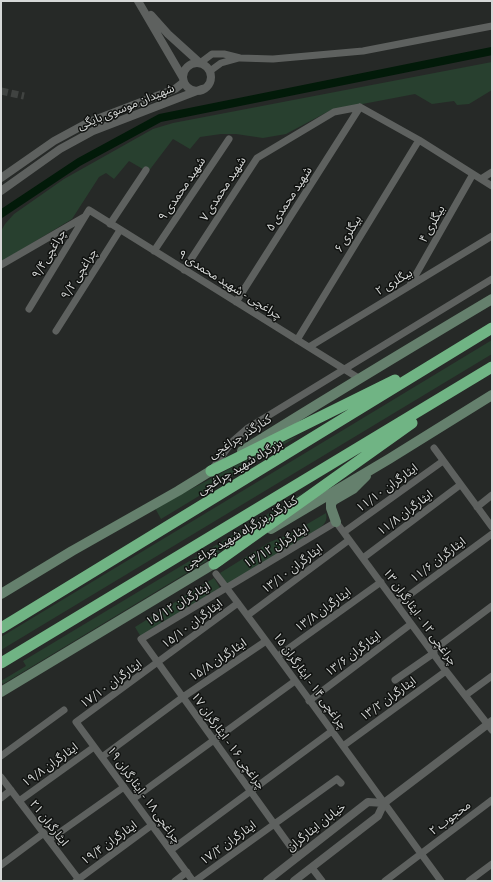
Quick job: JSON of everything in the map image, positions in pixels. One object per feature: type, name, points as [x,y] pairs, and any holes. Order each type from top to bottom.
[{"type":"highway","name":"بزرگراه شهید چراغچی","points":[[1,628],[492,328]]},
{"type":"highway","points":[[211,471],[460,348]]},
{"type":"highway","points":[[215,569],[488,369]]},
{"type":"highway","points":[[1,663],[488,369]]},
{"type":"main road","name":"کنارگذر چراغچی","points":[[1,594],[72,550],[178,491],[317,403],[360,379],[492,299]]},
{"type":"main road","name":"کنارگذر بزرگراه شهید چراغچی","points":[[1,692],[215,569],[327,495],[492,395]]},
{"type":"main road","points":[[336,522],[331,508],[331,503],[353,489],[372,469]]},
{"type":"street","points":[[140,4],[168,34],[210,71],[210,80],[206,87],[198,90],[190,88],[140,4]]},
{"type":"street","points":[[184,80],[184,73],[188,66],[200,63],[212,54],[224,54],[240,58],[273,59],[363,51],[492,26]]},
{"type":"street","points":[[210,71],[221,63],[240,58]]},
{"type":"street","name":"شهیدان موسوی بایگی","points":[[1,178],[54,141],[90,122],[175,89],[184,80]]},
{"type":"street","name":"شهیدان موسوی بایگی","points":[[1,191],[60,149],[93,131],[202,89]]},
{"type":"street","points":[[360,107],[418,140],[492,186]]},
{"type":"street","name":"شهید محمدی ۷","points":[[184,270],[257,158],[334,112],[360,107]]},
{"type":"street","name":"شهید محمدی ۵","points":[[236,302],[360,107]]},
{"type":"street","name":"شهید محمدی ۹","points":[[154,251],[229,140]]},
{"type":"street","name":"بیگلری ۶","points":[[297,340],[418,140]]},
{"type":"street","points":[[110,224],[146,170]]},
{"type":"street","points":[[481,179],[492,172]]},
{"type":"street","name":"بیگلری ۴","points":[[410,285],[473,174]]},
{"type":"street","points":[[1,265],[87,214]]},
{"type":"street","name":"۹ چراغچی - شهید محمدی","points":[[87,214],[120,230],[360,379]]},
{"type":"street","name":"۹/۴چراغچی","points":[[29,309],[87,214]]},
{"type":"street","name":"۹/۲ چراغچی","points":[[56,330],[120,230]]},
{"type":"street","name":"بیگلری ۲","points":[[309,347],[492,236]]},
{"type":"street","points":[[211,471],[232,442],[248,428],[492,279]]},
{"type":"street","points":[[434,448],[492,527]]},
{"type":"street","name":"ایثارگران ۱۱/۱۰","points":[[344,532],[443,461]]},
{"type":"street","name":"ایثارگران ۱۱/۸","points":[[363,558],[460,485]]},
{"type":"street","points":[[477,507],[492,496]]},
{"type":"street","name":"چراغچی ۱۲ - ایثارگران ۱۳","points":[[336,522],[446,671],[490,725]]},
{"type":"street","name":"ایثارگران ۱۳/۱۲","points":[[227,588],[336,522]]},
{"type":"street","name":"ایثارگران ۱۱/۶","points":[[397,604],[492,534]]},
{"type":"street","name":"ایثارگران ۱۳/۱۰","points":[[248,615],[349,540]]},
{"type":"street","name":"چراغچی ۱۴ - ایثارگران ۱۵","points":[[215,569],[227,588],[278,656],[309,701],[344,746],[441,881]]},
{"type":"street","name":"ایثارگران ۱۳/۸","points":[[278,656],[381,582]]},
{"type":"street","name":"ایثارگران ۱۵/۱۲","points":[[141,639],[227,588]]},
{"type":"street","name":"ایثارگران ۱۵/۱۰","points":[[158,662],[238,603]]},
{"type":"street","points":[[395,680],[492,606]]},
{"type":"street","name":"ایثارگران ۱۳/۶","points":[[309,701],[411,624]]},
{"type":"street","name":"چراغچی ۱۶ - ایثارگران ۱۷","points":[[141,639],[298,857]]},
{"type":"street","name":"ایثارگران ۱۵/۸","points":[[102,757],[183,697],[266,641]]},
{"type":"street","name":"ایثارگران ۱۷/۱۰","points":[[76,722],[158,662]]},
{"type":"street","name":"ایثارگران ۱۳/۲","points":[[344,746],[446,671]]},
{"type":"street","points":[[466,695],[492,676]]},
{"type":"street","points":[[133,799],[295,681]]},
{"type":"street","points":[[1,756],[64,710]]},
{"type":"street","name":"چراغچی ۱۸ - ایثارگران ۱۹","points":[[76,722],[194,881]]},
{"type":"street","points":[[294,881],[378,816],[384,803],[490,725]]},
{"type":"street","points":[[171,850],[332,731]]},
{"type":"street","name":"ایثارگران ۱۹/۸","points":[[19,801],[94,747]]},
{"type":"street","name":"ایثارگران ۲۱","points":[[1,778],[78,880]]},
{"type":"street","name":"ایثارگران ۱۷/۲","points":[[194,881],[337,779],[341,783]]},
{"type":"street","points":[[1,865],[124,786]]},
{"type":"street","points":[[1,798],[11,790]]},
{"type":"street","name":"محجوب ۲","points":[[385,881],[492,800]]},
{"type":"street","name":"خیابان ایثارگران","points":[[267,881],[368,802],[384,803]]},
{"type":"street","name":"ایثارگران ۱۹/۴","points":[[78,880],[152,825]]},
{"type":"street","points":[[469,881],[492,864]]},
{"type":"street","points":[[312,868],[322,881]]},
{"type":"street","points":[[175,881],[187,872]]},
{"type":"green space","points":[[492,62],[492,90],[469,104],[457,105],[454,101],[432,104],[415,94],[331,110],[286,134],[263,138],[236,134],[221,134],[200,137],[190,149],[173,139],[148,172],[129,161],[114,179],[106,173],[99,177],[72,219],[1,262],[1,231],[14,214],[64,179],[153,129],[173,123]]},
{"type":"green space","points":[[492,340],[492,354],[1,650],[1,637]]},
{"type":"green space","points":[[298,436],[161,519],[155,508],[275,445]]},
{"type":"green space","points":[[306,491],[205,562],[3,684],[1,681],[26,666],[23,661]]},
{"type":"green space","points":[[326,513],[326,521],[320,527],[227,585],[220,573],[270,542],[292,533]]},
{"type":"green space","points":[[214,578],[220,588],[141,637],[135,627]]},
{"type":"waterway","points":[[1,214],[79,162],[160,118],[492,51]]},
{"type":"tunnel","points":[[1,91],[24,96]]}]
